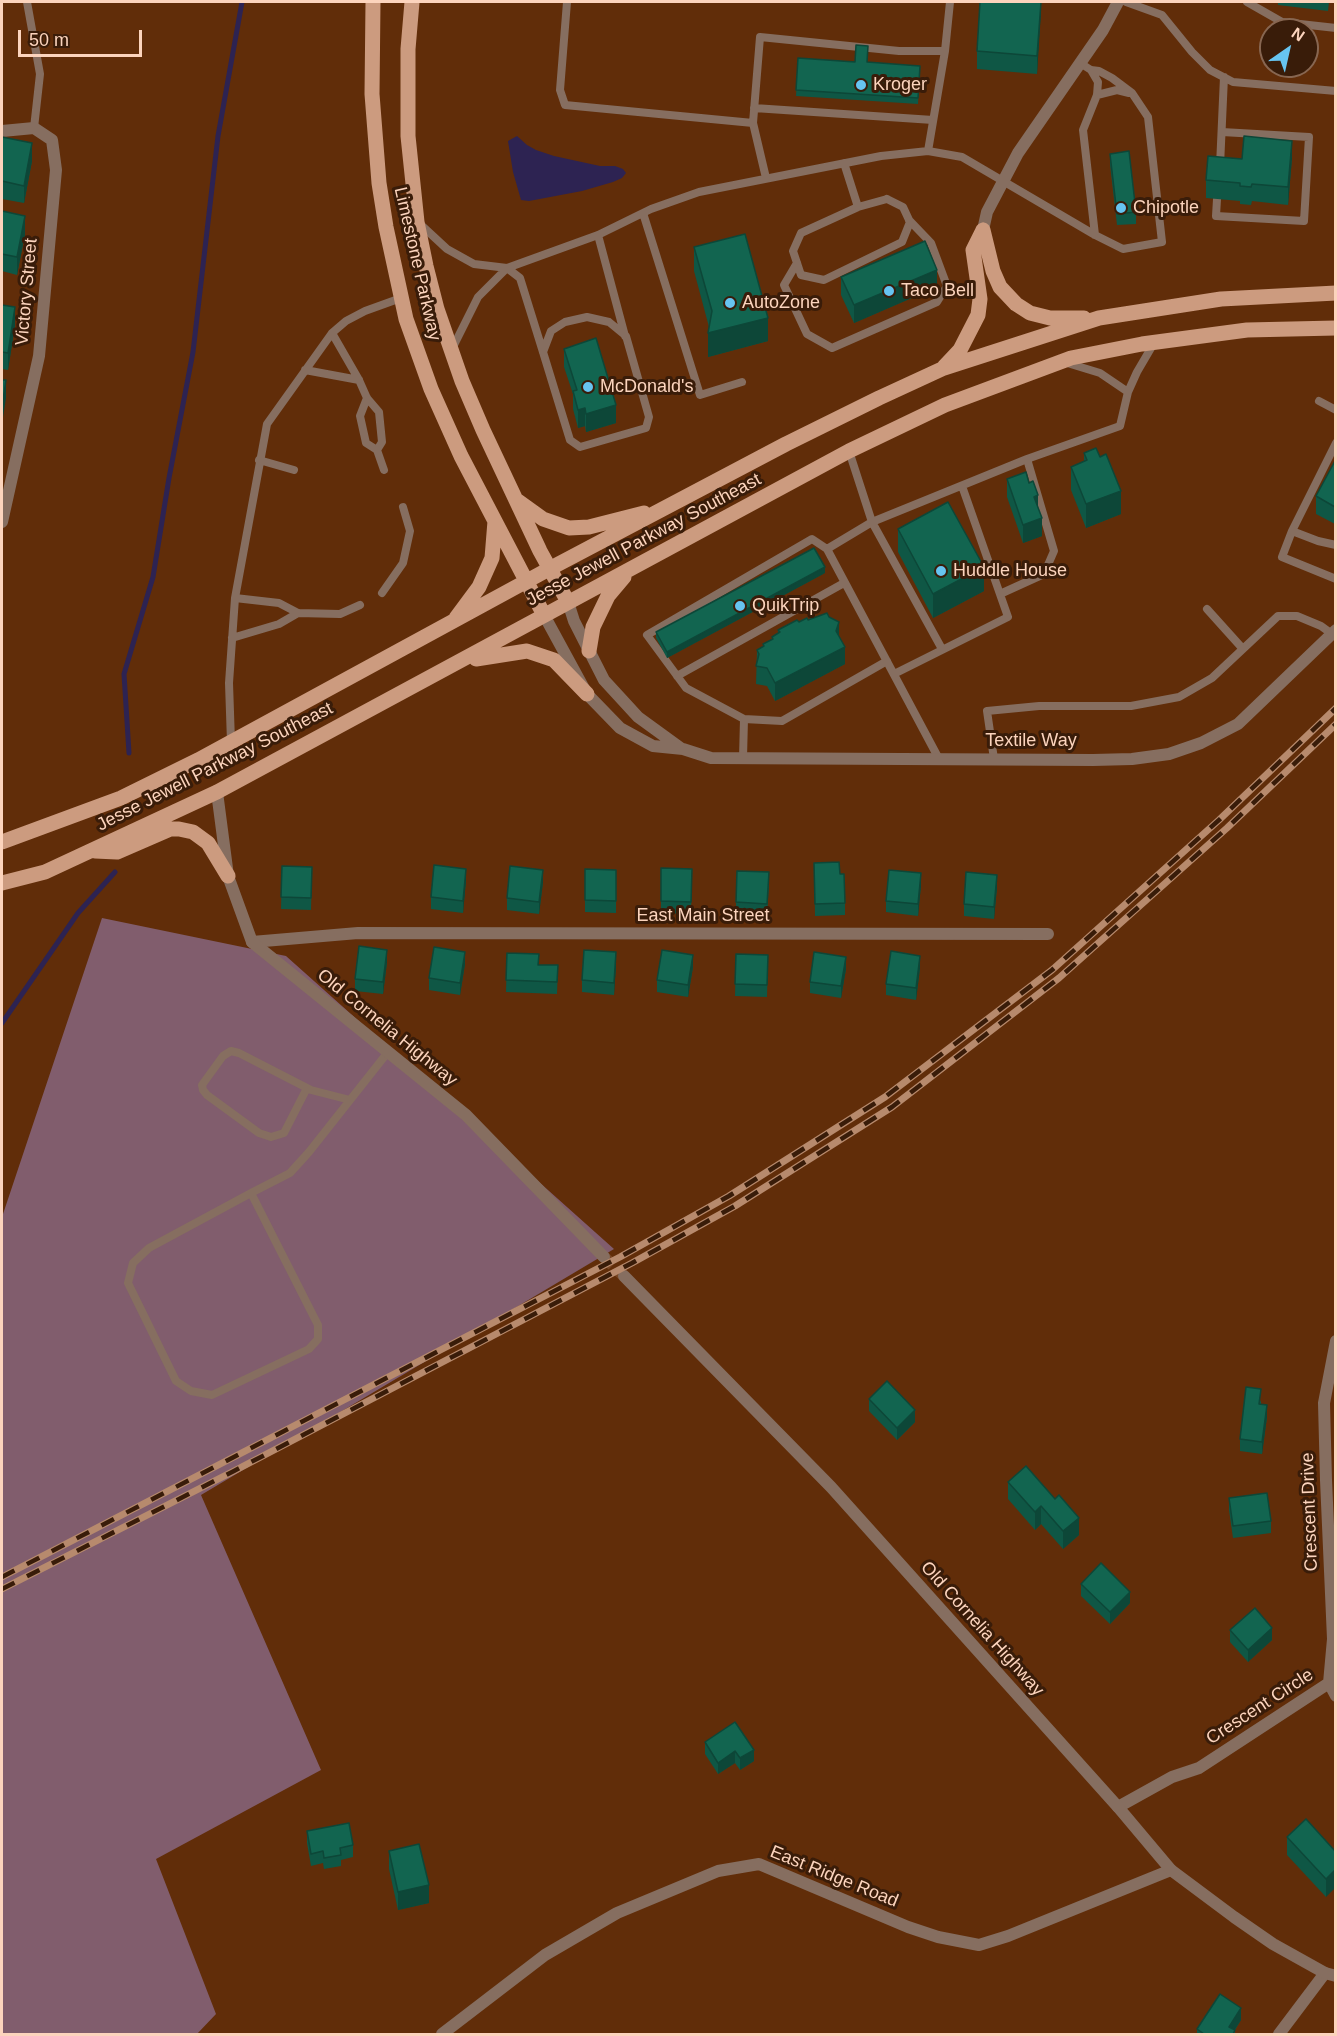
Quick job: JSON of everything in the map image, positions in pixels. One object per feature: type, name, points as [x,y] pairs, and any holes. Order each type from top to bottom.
[{"type":"main road","name":"Limestone Parkway","points":[[373,2],[372,94],[375,149],[386,227],[406,319],[431,389],[461,456],[544,615]]},
{"type":"main road","name":"Limestone Parkway","points":[[412,2],[406,93],[410,168],[417,222],[429,277],[451,352],[483,430],[549,569],[568,602]]},
{"type":"main road","points":[[983,230],[993,271],[1000,287],[1016,303],[1030,313],[1050,318],[1099,318]]},
{"type":"main road","points":[[944,368],[960,350],[978,315],[980,299],[973,250],[983,230]]},
{"type":"main road","name":"Jesse Jewell Parkway Southeast","points":[[2,842],[121,798],[231,742],[667,507],[868,403],[944,368],[1099,318],[1221,299],[1335,293]]},
{"type":"main road","name":"Jesse Jewell Parkway Southeast","points":[[2,883],[45,872],[217,792],[849,451],[945,405],[1071,358],[1154,342],[1247,330],[1335,328]]},
{"type":"main road","points":[[516,499],[543,519],[569,528],[589,527],[667,507]]},
{"type":"main road","points":[[452,623],[479,587],[492,558],[495,521]]},
{"type":"main road","points":[[589,651],[596,622],[608,596],[628,572]]},
{"type":"main road","points":[[461,662],[527,651],[554,660],[587,694]]},
{"type":"main road","points":[[92,851],[117,852],[170,829],[179,829],[193,832],[208,843],[228,876]]},
{"type":"street","points":[[983,230],[987,212],[1018,153],[1086,66],[1118,2]]},
{"type":"street","points":[[2,131],[34,128]]},
{"type":"street","name":"Victory Street","points":[[2,522],[39,356],[56,170],[52,140],[34,128]]},
{"type":"street","name":"Textile Way","points":[[568,602],[574,621],[604,680],[638,717],[683,749]]},
{"type":"street","name":"Textile Way","points":[[544,615],[587,694],[620,728],[652,746],[683,749],[711,758],[1131,759],[1169,754],[1202,744],[1238,724],[1334,632]]},
{"type":"street","points":[[217,792],[228,876],[252,942]]},
{"type":"street","name":"East Main Street","points":[[252,942],[358,933],[1048,934]]},
{"type":"street","name":"Old Cornelia Highway","points":[[252,942],[466,1115],[604,1257]]},
{"type":"street","name":"Old Cornelia Highway","points":[[624,1276],[831,1487],[1118,1807],[1171,1870],[1273,1944],[1330,1974]]},
{"type":"street","name":"Crescent Drive","points":[[1329,1683],[1333,1639],[1333,1591],[1324,1403],[1335,1341]]},
{"type":"street","name":"Crescent Circle","points":[[1118,1807],[1172,1777],[1199,1768],[1329,1683],[1335,1696]]},
{"type":"street","name":"East Ridge Road","points":[[442,2034],[544,1954],[617,1913],[718,1871],[759,1864],[908,1927],[938,1937],[979,1945],[1008,1936],[1171,1870]]},
{"type":"street","points":[[1279,2034],[1330,1974]]},
{"type":"lane","points":[[27,2],[40,74],[34,128]]},
{"type":"lane","points":[[567,2],[561,90],[565,105],[753,123]]},
{"type":"lane","points":[[928,151],[945,51],[950,2]]},
{"type":"lane","points":[[1126,2],[1162,15],[1210,70],[1233,82],[1335,91]]},
{"type":"lane","points":[[1248,2],[1282,22],[1335,28]]},
{"type":"lane","points":[[766,178],[753,123],[760,37],[899,51],[945,51]]},
{"type":"lane","points":[[451,352],[478,297],[507,268],[598,235],[643,213],[699,192],[881,156],[928,151],[962,157],[1095,236],[1123,249],[1161,242],[1148,117],[1132,93],[1106,74],[1086,66]]},
{"type":"lane","points":[[1086,66],[1098,82],[1097,95],[1083,130],[1095,236]]},
{"type":"lane","points":[[1219,174],[1224,77]]},
{"type":"lane","points":[[1097,95],[1117,90],[1132,93]]},
{"type":"lane","points":[[754,108],[933,120]]},
{"type":"lane","points":[[1217,199],[1216,216],[1304,221],[1309,137],[1222,132]]},
{"type":"lane","points":[[844,163],[858,207]]},
{"type":"lane","points":[[797,263],[784,285],[807,334],[832,348],[937,302],[947,286],[931,243],[909,220],[903,207],[887,199],[858,207],[801,233],[793,251],[797,263],[801,275],[824,280],[902,242],[909,220]]},
{"type":"lane","points":[[643,213],[700,395],[742,382]]},
{"type":"lane","points":[[417,222],[447,249],[474,264],[507,268],[520,278],[570,440],[580,447],[646,428],[649,417],[598,235]]},
{"type":"lane","points":[[231,742],[229,683],[235,598],[267,424],[332,333],[346,321],[365,311],[401,298]]},
{"type":"lane","points":[[543,352],[551,331],[565,322],[587,316],[609,322],[626,336]]},
{"type":"lane","points":[[332,333],[367,398],[379,412],[382,442],[377,450]]},
{"type":"lane","points":[[827,549],[872,522],[1027,459],[1120,426],[1128,392],[1154,342]]},
{"type":"lane","points":[[1064,362],[1100,373],[1128,392]]},
{"type":"lane","points":[[305,370],[359,380]]},
{"type":"lane","points":[[367,398],[360,416],[366,443],[377,450],[384,470]]},
{"type":"lane","points":[[1319,401],[1335,410]]},
{"type":"lane","points":[[1335,443],[1292,531],[1282,557],[1335,579]]},
{"type":"lane","points":[[849,451],[872,522],[942,649]]},
{"type":"lane","points":[[1000,594],[1044,574],[1054,551],[1027,459]]},
{"type":"lane","points":[[259,460],[294,470]]},
{"type":"lane","points":[[894,674],[1008,617],[962,486]]},
{"type":"lane","points":[[382,593],[403,563],[410,531],[403,507]]},
{"type":"lane","points":[[1292,531],[1318,541],[1335,544]]},
{"type":"lane","points":[[887,661],[782,722],[744,719],[686,688],[647,635],[812,539],[827,549],[844,583],[887,661],[939,759]]},
{"type":"lane","points":[[677,676],[844,583]]},
{"type":"lane","points":[[235,598],[279,603],[298,613],[340,614],[360,605]]},
{"type":"lane","points":[[1207,609],[1243,649]]},
{"type":"lane","points":[[232,638],[279,624],[298,613]]},
{"type":"lane","points":[[994,759],[987,711],[1039,706],[1131,706],[1179,697],[1212,678],[1278,616],[1297,616],[1334,632]]},
{"type":"lane","points":[[743,758],[744,719]]},
{"type":"lane","points":[[307,1088],[284,1133],[271,1137],[259,1132],[207,1095],[202,1085],[223,1056],[231,1051],[307,1088],[350,1100]]},
{"type":"lane","points":[[251,1193],[318,1325],[318,1339],[309,1349],[212,1395],[191,1391],[176,1381],[128,1283],[133,1263],[149,1248],[251,1193],[290,1173],[388,1052]]},
{"type":"shaded area","points":[[517,136],[536,150],[600,166],[615,166],[626,173],[622,178],[613,182],[582,191],[529,201],[521,200],[508,141]]},
{"type":"shaded area","points":[[102,918],[286,956],[614,1249],[201,1495],[321,1770],[156,1859],[216,2014],[197,2034],[2,2034],[2,1217]]},
{"type":"building","points":[[980,2],[1041,2],[1037,56],[977,51]]},
{"type":"building","points":[[856,45],[868,46],[867,62],[920,66],[918,98],[796,90],[798,58],[855,62]]},
{"type":"building","points":[[1244,136],[1292,141],[1288,187],[1252,184],[1251,187],[1240,186],[1240,183],[1206,180],[1208,156],[1242,159]]},
{"type":"building","points":[[2,137],[32,143],[24,186],[2,181]]},
{"type":"building","points":[[1129,151],[1136,212],[1117,214],[1110,154]]},
{"type":"building","points":[[2,211],[25,216],[17,257],[2,254]]},
{"type":"building","name":"AutoZone","points":[[745,234],[768,318],[708,333],[712,311],[694,247]]},
{"type":"building","points":[[925,241],[937,270],[854,305],[841,277]]},
{"type":"building","points":[[2,305],[15,307],[8,353],[2,352]]},
{"type":"building","name":"McDonald's","points":[[596,338],[616,405],[586,414],[585,408],[578,410],[573,391],[577,390],[564,349]]},
{"type":"building","points":[[2,380],[6,380],[2,407]]},
{"type":"building","points":[[1096,448],[1100,457],[1106,454],[1121,491],[1086,504],[1071,467],[1087,460],[1084,453]]},
{"type":"building","points":[[1335,461],[1335,507],[1316,496]]},
{"type":"building","points":[[1026,472],[1029,483],[1033,481],[1038,495],[1034,497],[1042,518],[1023,525],[1007,479]]},
{"type":"building","points":[[948,502],[984,567],[933,594],[898,529]]},
{"type":"building","name":"QuikTrip","points":[[814,548],[825,567],[667,652],[656,632]]},
{"type":"building","points":[[827,613],[829,617],[839,622],[836,631],[845,647],[775,683],[767,668],[756,666],[759,654],[757,650],[773,639],[772,637],[780,632],[778,630],[797,620],[799,622],[807,618],[808,620]]},
{"type":"building","points":[[839,862],[840,874],[844,874],[845,903],[815,904],[814,863]]},
{"type":"building","points":[[434,865],[466,869],[463,901],[431,897]]},
{"type":"building","points":[[282,866],[312,867],[311,898],[281,897]]},
{"type":"building","points":[[510,866],[543,870],[539,902],[507,898]]},
{"type":"building","points":[[661,868],[692,869],[691,902],[661,901]]},
{"type":"building","points":[[585,869],[616,870],[616,901],[585,900]]},
{"type":"building","points":[[889,870],[921,873],[918,904],[886,901]]},
{"type":"building","points":[[737,871],[769,872],[767,904],[736,902]]},
{"type":"building","points":[[966,872],[997,875],[994,907],[964,904]]},
{"type":"building","points":[[359,946],[387,950],[383,982],[355,979]]},
{"type":"building","points":[[434,947],[465,952],[460,983],[429,978]]},
{"type":"building","points":[[584,950],[616,952],[614,983],[582,980]]},
{"type":"building","points":[[662,950],[693,955],[688,985],[657,980]]},
{"type":"building","points":[[891,951],[920,956],[916,988],[886,984]]},
{"type":"building","points":[[814,952],[846,957],[841,986],[810,982]]},
{"type":"building","points":[[507,953],[539,954],[538,965],[558,965],[557,982],[506,980]]},
{"type":"building","points":[[736,954],[768,955],[767,985],[735,984]]},
{"type":"building","points":[[887,1381],[915,1410],[897,1428],[869,1399]]},
{"type":"building","points":[[1246,1387],[1261,1389],[1259,1404],[1267,1405],[1262,1442],[1240,1439]]},
{"type":"building","points":[[1026,1466],[1055,1499],[1059,1495],[1079,1518],[1063,1531],[1041,1506],[1035,1512],[1008,1482]]},
{"type":"building","points":[[1267,1493],[1271,1521],[1233,1526],[1229,1498]]},
{"type":"building","points":[[1101,1563],[1130,1592],[1110,1612],[1081,1584]]},
{"type":"building","points":[[1255,1608],[1272,1628],[1248,1650],[1230,1630]]},
{"type":"building","points":[[735,1722],[754,1750],[740,1758],[735,1751],[718,1763],[705,1742]]},
{"type":"building","points":[[1306,1819],[1335,1851],[1335,1870],[1326,1879],[1287,1837]]},
{"type":"building","points":[[349,1823],[353,1845],[340,1848],[341,1855],[324,1858],[323,1851],[311,1854],[307,1831]]},
{"type":"building","points":[[419,1844],[429,1885],[398,1892],[389,1851]]},
{"type":"building","points":[[1220,1994],[1241,2008],[1229,2027],[1235,2030],[1233,2034],[1204,2034],[1197,2029]]},
{"type":"waterway","points":[[129,753],[124,674],[153,577],[193,352],[218,136],[242,2]]},
{"type":"waterway","points":[[2,1023],[78,913],[115,872]]},
{"type":"tunnel","points":[[604,1257],[624,1276]]},
{"type":"railway","points":[[2,1577],[620,1257],[729,1196],[885,1097],[1052,970],[1219,820],[1336,708]]},
{"type":"railway","points":[[2,1589],[234,1471],[632,1263],[735,1206],[892,1107],[1059,978],[1227,828],[1336,724]]},
{"type":"place","name":"Kroger","points":[[861,85]]},
{"type":"place","name":"Chipotle","points":[[1121,208]]},
{"type":"place","name":"Taco Bell","points":[[889,291]]},
{"type":"place","name":"AutoZone","points":[[730,303]]},
{"type":"place","name":"McDonald's","points":[[588,387]]},
{"type":"place","name":"Huddle House","points":[[941,571]]},
{"type":"place","name":"QuikTrip","points":[[740,606]]}]
